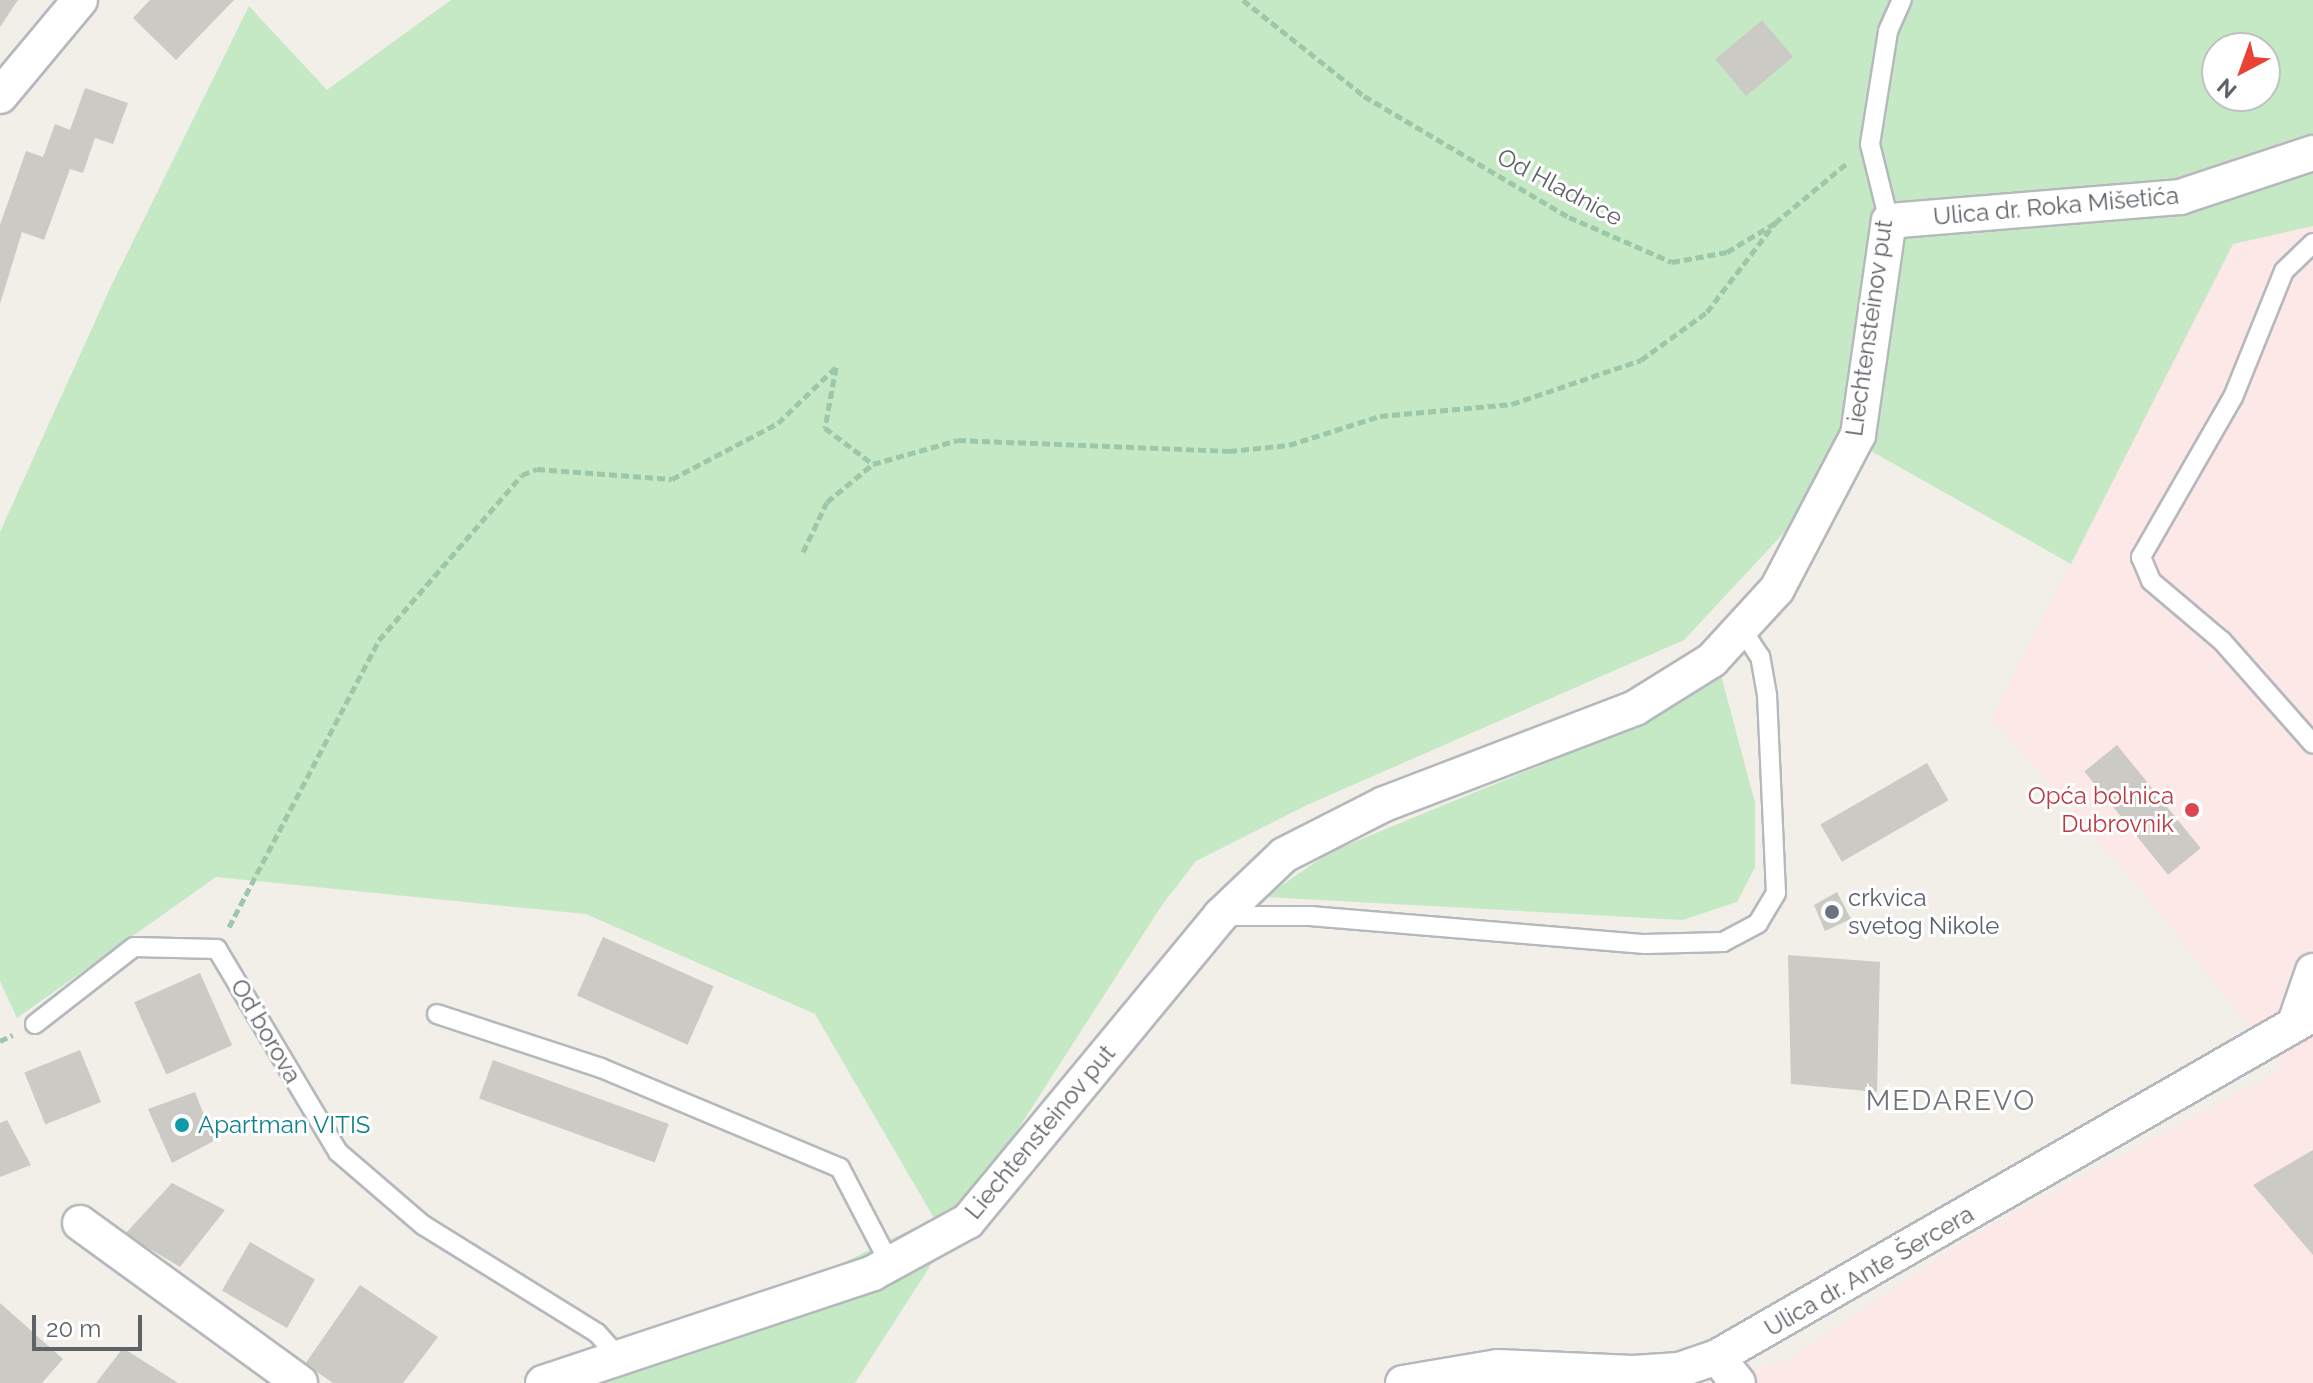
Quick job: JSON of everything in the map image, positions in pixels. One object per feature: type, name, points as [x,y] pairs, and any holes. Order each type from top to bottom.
[{"type":"street","points":[[0,96],[80,0]]},
{"type":"street","name":"Ulica dr. Roka Mišetića","points":[[1889,221],[2180,197],[2313,153]]},
{"type":"street","name":"Liechtensteinov put","points":[[543,1383],[622,1361],[890,1264],[968,1221],[1220,916],[1284,855],[1384,804],[1635,708],[1712,660],[1743,631],[1811,532],[1858,435],[1889,221]]},
{"type":"street","name":"Ulica dr. Ante Šercera","points":[[1403,1383],[1498,1367],[1542,1376],[1679,1370],[1717,1357],[2304,1019],[2313,971]]},
{"type":"street","points":[[80,1223],[300,1383]]},
{"type":"street","points":[[1717,1357],[1738,1383]]},
{"type":"lane","name":"Liechtensteinov put","points":[[1889,221],[1870,144],[1888,31],[1902,0]]},
{"type":"lane","points":[[2313,243],[2284,271],[2233,397],[2141,557],[2151,581],[2222,641],[2313,744]]},
{"type":"lane","points":[[1220,916],[1310,916],[1645,944],[1723,942],[1758,923],[1776,893],[1767,695],[1760,657],[1743,631]]},
{"type":"lane","points":[[35,1024],[134,947],[217,949]]},
{"type":"lane","name":"Od borova","points":[[217,949],[338,1152],[423,1225],[597,1333],[622,1361]]},
{"type":"lane","points":[[437,1014],[601,1068],[840,1168],[890,1264]]},
{"type":"path","name":"Od Hladnice","points":[[1243,0],[1364,96],[1569,217],[1672,262],[1727,252],[1775,223],[1870,144]]},
{"type":"path","points":[[803,552],[827,502],[873,464],[958,440],[1244,450],[1289,445],[1380,416],[1512,404],[1641,360],[1707,312],[1775,223]]},
{"type":"path","points":[[217,949],[379,640],[522,475],[537,469],[672,479],[778,423],[836,367],[825,428],[873,464]]},
{"type":"shaded area","name":"Opća bolnica Dubrovnik","points":[[2313,226],[2313,1383],[1715,1383],[1790,1359],[1972,1236],[2282,1069],[2151,901],[1992,718],[2233,244]]},
{"type":"green space","points":[[451,0],[2313,0],[2313,226],[2233,244],[2071,564],[1864,447],[1684,640],[1307,805],[1196,861],[1162,905],[855,1383],[601,1383],[934,1218],[815,1014],[586,914],[216,877],[17,1018],[0,981],[0,532],[112,284],[249,6],[327,90]]},
{"type":"green space","points":[[1721,675],[1755,803],[1755,867],[1737,902],[1683,920],[1265,897],[1330,852],[1629,729]]},
{"type":"building","points":[[0,0],[18,0],[0,27]]},
{"type":"building","points":[[150,0],[234,0],[176,60],[133,18]]},
{"type":"building","points":[[1762,20],[1793,57],[1746,96],[1715,59]]},
{"type":"building","points":[[85,88],[128,103],[113,144],[95,138],[83,173],[70,169],[44,240],[22,232],[0,304],[0,225],[26,151],[43,157],[55,124],[70,130]]},
{"type":"building","points":[[2117,745],[2201,848],[2168,875],[2084,771]]},
{"type":"building","points":[[1927,763],[1948,800],[1842,862],[1820,824]]},
{"type":"building","name":"crkvica svetog Nikole","points":[[1837,892],[1851,919],[1825,931],[1814,905]]},
{"type":"building","points":[[603,937],[714,986],[688,1045],[577,995]]},
{"type":"building","points":[[1788,955],[1880,962],[1877,1092],[1791,1084]]},
{"type":"building","points":[[200,973],[232,1045],[166,1074],[134,1002]]},
{"type":"building","points":[[80,1050],[101,1102],[45,1124],[24,1072]]},
{"type":"building","points":[[493,1060],[669,1124],[655,1162],[479,1099]]},
{"type":"building","name":"Apartman VITIS","points":[[195,1092],[214,1141],[172,1163],[148,1109]]},
{"type":"building","points":[[7,1120],[31,1165],[0,1177],[0,1123]]},
{"type":"building","points":[[2313,1150],[2313,1255],[2253,1185]]},
{"type":"building","points":[[172,1183],[225,1210],[180,1267],[125,1234]]},
{"type":"building","points":[[250,1242],[315,1280],[287,1328],[222,1290]]},
{"type":"building","points":[[360,1285],[438,1337],[403,1383],[333,1383],[305,1364]]},
{"type":"building","points":[[0,1303],[63,1359],[42,1383],[0,1383]]},
{"type":"building","points":[[123,1348],[178,1383],[96,1383]]},
{"type":"place","name":"Opća bolnica Dubrovnik","points":[[2192,810]]},
{"type":"place","name":"crkvica svetog Nikole","points":[[1832,912]]},
{"type":"place","name":"Apartman VITIS","points":[[182,1125]]},
{"type":"district","name":"MEDAREVO","points":[[1951,1101]]}]
